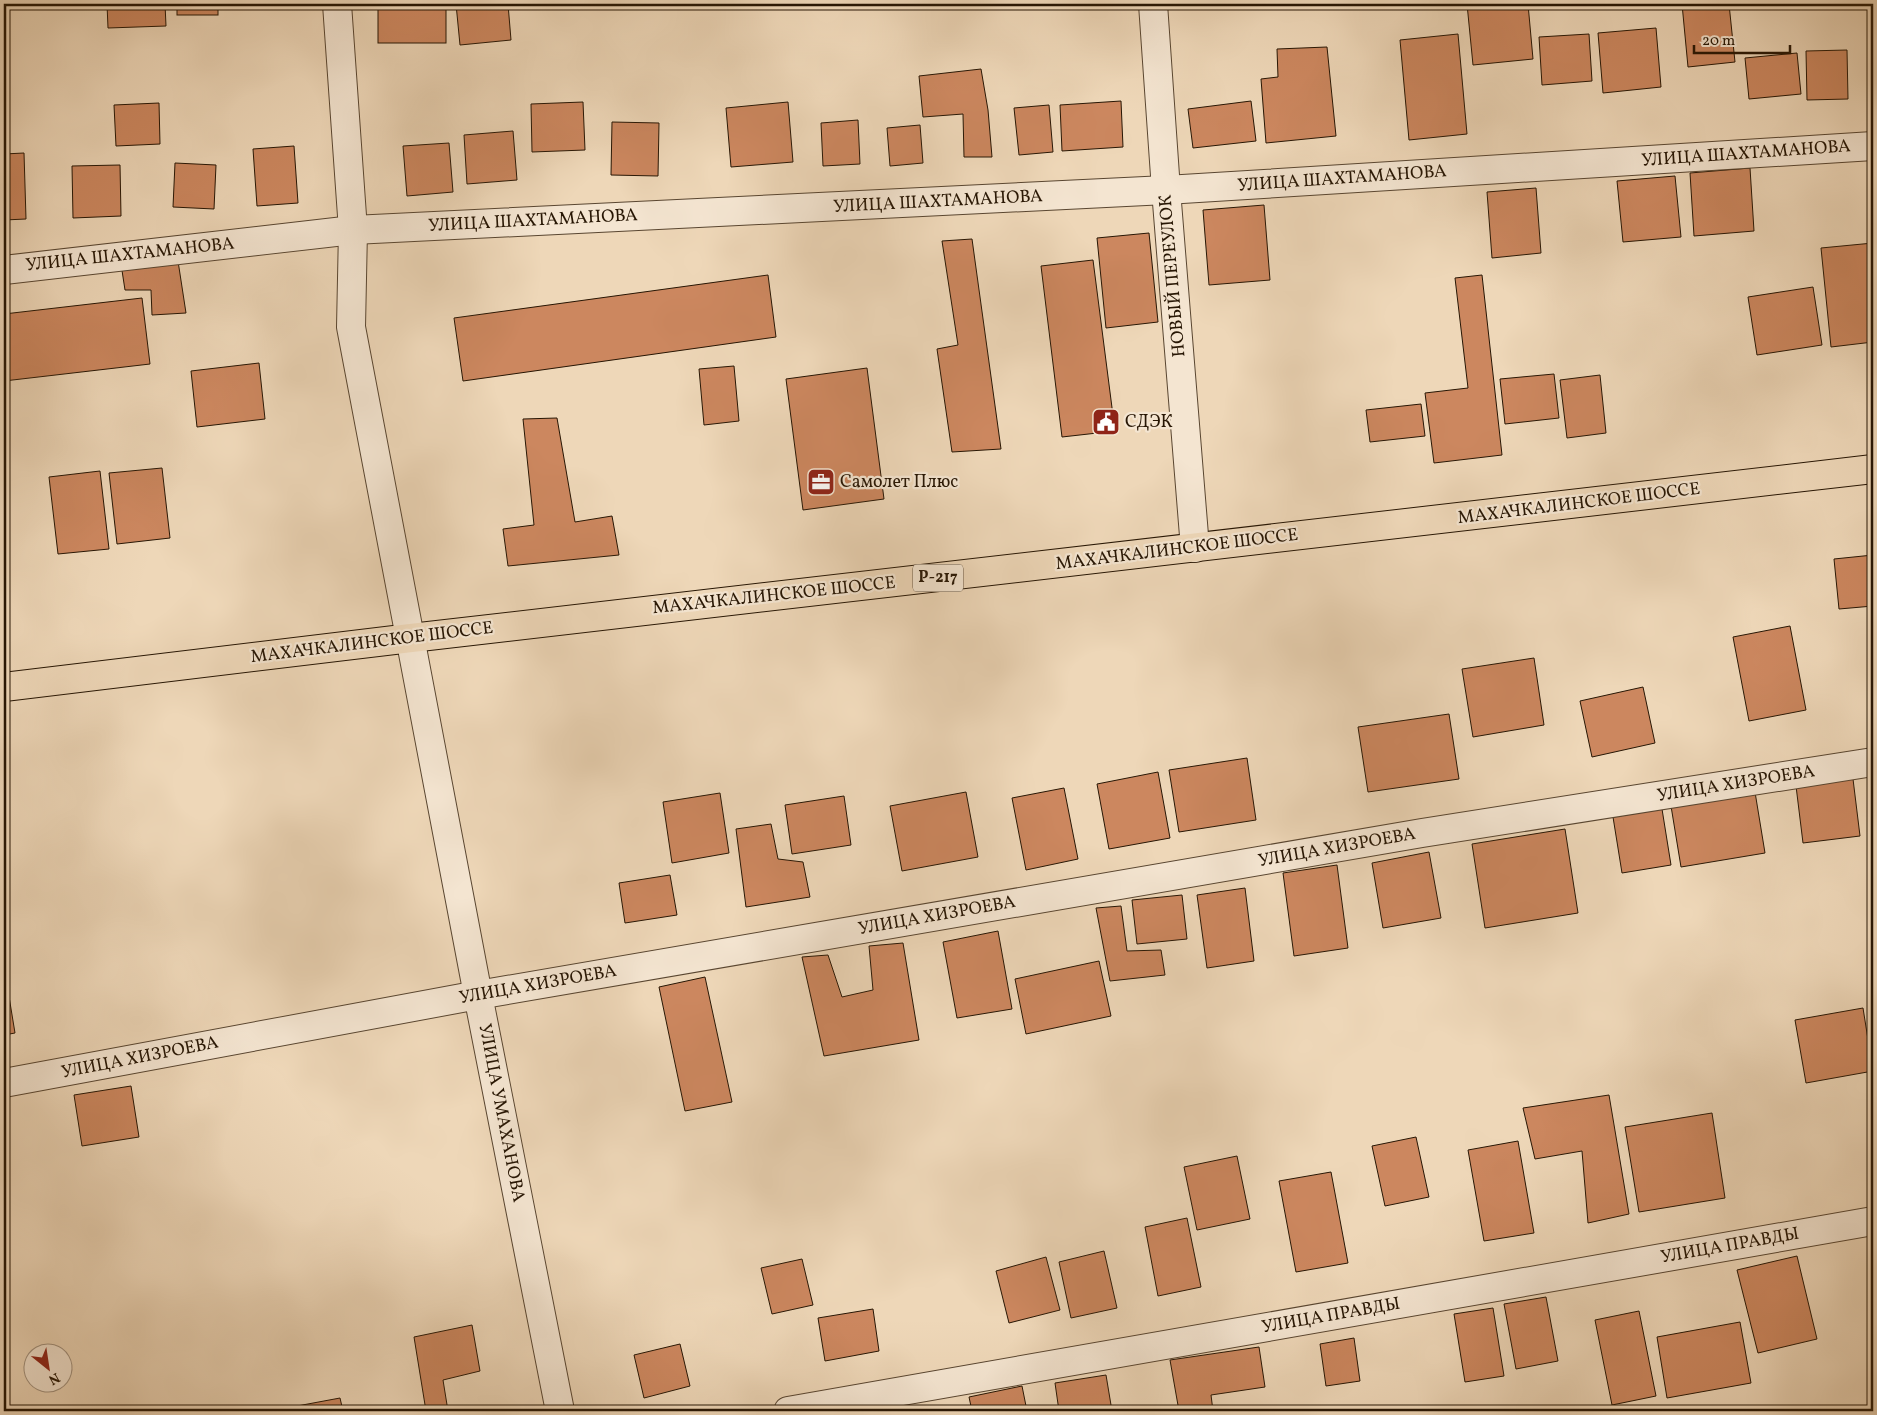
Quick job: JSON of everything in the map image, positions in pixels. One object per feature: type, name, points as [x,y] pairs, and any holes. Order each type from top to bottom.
[{"type":"highway","name":"МАХАЧКАЛИНСКОЕ ШОССЕ","points":[[4,687],[411,638],[1873,469]]},
{"type":"street","name":"УЛИЦА УМАХАНОВА","points":[[337,4],[353,230],[351,328],[478,995],[560,1411]]},
{"type":"street","name":"НОВЫЙ ПЕРЕУЛОК","points":[[1153,4],[1195,548]]},
{"type":"street","name":"УЛИЦА ШАХТАМАНОВА","points":[[4,270],[353,230],[1166,190],[1873,146]]},
{"type":"street","name":"УЛИЦА ХИЗРОЕВА","points":[[4,1083],[478,995],[1412,834],[1873,762]]},
{"type":"street","name":"УЛИЦА ПРАВДЫ","points":[[788,1411],[1873,1221]]},
{"type":"building","points":[[107,4],[165,4],[166,26],[108,28]]},
{"type":"building","points":[[177,4],[218,4],[218,15],[177,15]]},
{"type":"building","points":[[227,4],[268,4],[268,8],[227,8]]},
{"type":"building","points":[[378,4],[446,4],[446,43],[378,43]]},
{"type":"building","points":[[456,4],[508,4],[511,40],[460,45]]},
{"type":"building","points":[[720,4],[766,4],[721,8]]},
{"type":"building","points":[[1467,4],[1528,4],[1533,59],[1473,65]]},
{"type":"building","points":[[1682,4],[1729,4],[1735,62],[1688,67]]},
{"type":"building","points":[[1656,28],[1661,87],[1603,93],[1598,33]]},
{"type":"building","points":[[1458,34],[1467,134],[1409,140],[1400,40]]},
{"type":"building","points":[[1589,34],[1592,81],[1542,85],[1539,37]]},
{"type":"building","points":[[1327,47],[1336,136],[1266,143],[1261,79],[1278,77],[1277,49]]},
{"type":"building","points":[[1847,50],[1848,99],[1807,100],[1806,51]]},
{"type":"building","points":[[1797,53],[1801,94],[1749,99],[1745,58]]},
{"type":"building","points":[[981,69],[988,110],[992,157],[964,157],[963,114],[923,117],[919,76]]},
{"type":"building","points":[[1121,101],[1123,147],[1062,151],[1060,105]]},
{"type":"building","points":[[1251,101],[1256,141],[1193,148],[1188,109]]},
{"type":"building","points":[[583,102],[585,150],[532,152],[531,104]]},
{"type":"building","points":[[788,102],[793,162],[731,167],[726,108]]},
{"type":"building","points":[[159,103],[160,144],[116,146],[114,105]]},
{"type":"building","points":[[1049,105],[1053,152],[1019,155],[1014,108]]},
{"type":"building","points":[[858,120],[860,164],[823,166],[821,123]]},
{"type":"building","points":[[612,122],[659,123],[658,176],[611,175]]},
{"type":"building","points":[[920,125],[923,163],[890,166],[887,128]]},
{"type":"building","points":[[513,131],[517,180],[467,184],[464,135]]},
{"type":"building","points":[[449,143],[453,192],[407,196],[403,146]]},
{"type":"building","points":[[294,146],[298,203],[257,206],[253,149]]},
{"type":"building","points":[[24,153],[26,219],[4,220],[4,154]]},
{"type":"building","points":[[175,163],[216,165],[214,209],[173,207]]},
{"type":"building","points":[[120,165],[121,216],[73,218],[72,166]]},
{"type":"building","points":[[1750,168],[1754,231],[1694,236],[1690,173]]},
{"type":"building","points":[[1675,176],[1681,237],[1623,242],[1617,181]]},
{"type":"building","points":[[1536,188],[1541,253],[1492,258],[1487,192]]},
{"type":"building","points":[[1264,205],[1270,280],[1209,285],[1203,210]]},
{"type":"building","points":[[1149,233],[1158,322],[1106,328],[1097,238]]},
{"type":"building","points":[[972,239],[1001,449],[952,452],[937,349],[958,345],[942,241]]},
{"type":"building","points":[[1873,243],[1873,342],[1831,347],[1821,248]]},
{"type":"building","points":[[1093,260],[1115,431],[1062,437],[1041,266]]},
{"type":"building","points":[[178,261],[186,313],[152,315],[151,290],[125,290],[121,264]]},
{"type":"building","points":[[768,275],[776,337],[463,381],[454,318]]},
{"type":"building","points":[[1482,275],[1502,455],[1434,463],[1425,393],[1468,388],[1455,278]]},
{"type":"building","points":[[1813,287],[1822,345],[1757,355],[1748,297]]},
{"type":"building","points":[[142,298],[150,364],[4,381],[4,314]]},
{"type":"building","points":[[259,363],[265,419],[197,427],[191,371]]},
{"type":"building","points":[[734,366],[739,421],[704,425],[699,369]]},
{"type":"building","points":[[867,368],[884,499],[803,510],[786,379]]},
{"type":"building","points":[[1554,374],[1559,418],[1505,424],[1500,379]]},
{"type":"building","points":[[1600,375],[1606,433],[1567,438],[1560,380]]},
{"type":"building","points":[[1421,404],[1425,436],[1370,442],[1366,410]]},
{"type":"building","points":[[557,418],[575,522],[612,516],[619,555],[508,566],[503,529],[534,525],[523,419]]},
{"type":"building","points":[[162,468],[170,538],[117,544],[109,473]]},
{"type":"building","points":[[100,471],[109,549],[58,554],[49,477]]},
{"type":"building","points":[[1873,555],[1873,606],[1839,609],[1834,559]]},
{"type":"building","points":[[1790,626],[1806,710],[1749,721],[1733,637]]},
{"type":"building","points":[[1534,658],[1544,725],[1473,737],[1462,669]]},
{"type":"building","points":[[1643,687],[1655,743],[1592,757],[1580,701]]},
{"type":"building","points":[[1449,714],[1459,779],[1368,792],[1358,727]]},
{"type":"building","points":[[1247,758],[1256,820],[1179,832],[1169,770]]},
{"type":"building","points":[[1158,772],[1170,838],[1109,849],[1097,784]]},
{"type":"building","points":[[1853,779],[1860,836],[1803,843],[1796,786]]},
{"type":"building","points":[[1064,788],[1078,859],[1026,870],[1012,798]]},
{"type":"building","points":[[966,792],[978,857],[902,871],[890,806]]},
{"type":"building","points":[[1755,792],[1765,853],[1681,867],[1671,806]]},
{"type":"building","points":[[720,793],[729,853],[672,863],[663,802]]},
{"type":"building","points":[[844,796],[851,845],[792,854],[785,805]]},
{"type":"building","points":[[1662,809],[1671,865],[1622,873],[1613,817]]},
{"type":"building","points":[[771,824],[778,859],[803,862],[810,897],[746,907],[736,829]]},
{"type":"building","points":[[1565,829],[1578,913],[1485,928],[1472,844]]},
{"type":"building","points":[[1429,852],[1441,918],[1383,928],[1372,863]]},
{"type":"building","points":[[1337,865],[1348,948],[1294,956],[1283,873]]},
{"type":"building","points":[[670,875],[677,915],[625,923],[619,883]]},
{"type":"building","points":[[1245,888],[1254,961],[1207,968],[1197,895]]},
{"type":"building","points":[[1182,895],[1187,939],[1137,944],[1132,900]]},
{"type":"building","points":[[4,902],[9,931],[4,932]]},
{"type":"building","points":[[1121,906],[1127,951],[1161,950],[1165,975],[1110,981],[1096,908]]},
{"type":"building","points":[[998,931],[1012,1009],[957,1018],[943,942]]},
{"type":"building","points":[[903,943],[919,1040],[824,1056],[802,957],[828,955],[842,997],[873,990],[869,946]]},
{"type":"building","points":[[1099,961],[1111,1016],[1026,1034],[1015,979]]},
{"type":"building","points":[[4,966],[15,1033],[4,1035]]},
{"type":"building","points":[[705,977],[732,1102],[685,1111],[659,987]]},
{"type":"building","points":[[1863,1008],[1873,1071],[1806,1083],[1795,1020]]},
{"type":"building","points":[[131,1086],[139,1137],[82,1146],[74,1095]]},
{"type":"building","points":[[1609,1095],[1629,1214],[1588,1223],[1582,1151],[1535,1159],[1523,1108]]},
{"type":"building","points":[[1712,1113],[1725,1198],[1639,1212],[1625,1127]]},
{"type":"building","points":[[1416,1137],[1429,1197],[1385,1206],[1372,1146]]},
{"type":"building","points":[[1518,1141],[1534,1233],[1484,1241],[1468,1150]]},
{"type":"building","points":[[1237,1156],[1250,1219],[1197,1230],[1184,1167]]},
{"type":"building","points":[[1331,1172],[1348,1263],[1296,1272],[1279,1181]]},
{"type":"building","points":[[1187,1218],[1201,1287],[1158,1296],[1145,1227]]},
{"type":"building","points":[[1873,1237],[1873,1268],[1869,1238]]},
{"type":"building","points":[[1104,1251],[1117,1308],[1071,1318],[1059,1262]]},
{"type":"building","points":[[1797,1256],[1817,1339],[1758,1353],[1737,1270]]},
{"type":"building","points":[[1046,1257],[1060,1310],[1009,1323],[996,1271]]},
{"type":"building","points":[[802,1259],[813,1305],[772,1314],[761,1268]]},
{"type":"building","points":[[1546,1297],[1558,1361],[1516,1369],[1504,1304]]},
{"type":"building","points":[[1493,1308],[1504,1376],[1465,1382],[1454,1314]]},
{"type":"building","points":[[873,1309],[879,1351],[825,1361],[818,1318]]},
{"type":"building","points":[[1639,1311],[1656,1396],[1612,1405],[1595,1320]]},
{"type":"building","points":[[1740,1322],[1751,1383],[1667,1398],[1657,1337]]},
{"type":"building","points":[[472,1325],[480,1371],[443,1380],[448,1411],[426,1411],[414,1337]]},
{"type":"building","points":[[1354,1338],[1360,1381],[1326,1386],[1320,1344]]},
{"type":"building","points":[[680,1344],[690,1386],[644,1398],[634,1355]]},
{"type":"building","points":[[1259,1347],[1265,1387],[1211,1395],[1213,1411],[1179,1411],[1170,1360]]},
{"type":"building","points":[[1106,1375],[1112,1411],[1059,1411],[1055,1383]]},
{"type":"building","points":[[1022,1386],[1027,1411],[972,1411],[969,1397]]},
{"type":"building","points":[[340,1398],[343,1411],[281,1411],[281,1409]]},
{"type":"place","name":"СДЭК","points":[[1106,422]]},
{"type":"place","name":"Самолет Плюс","points":[[821,482]]}]
